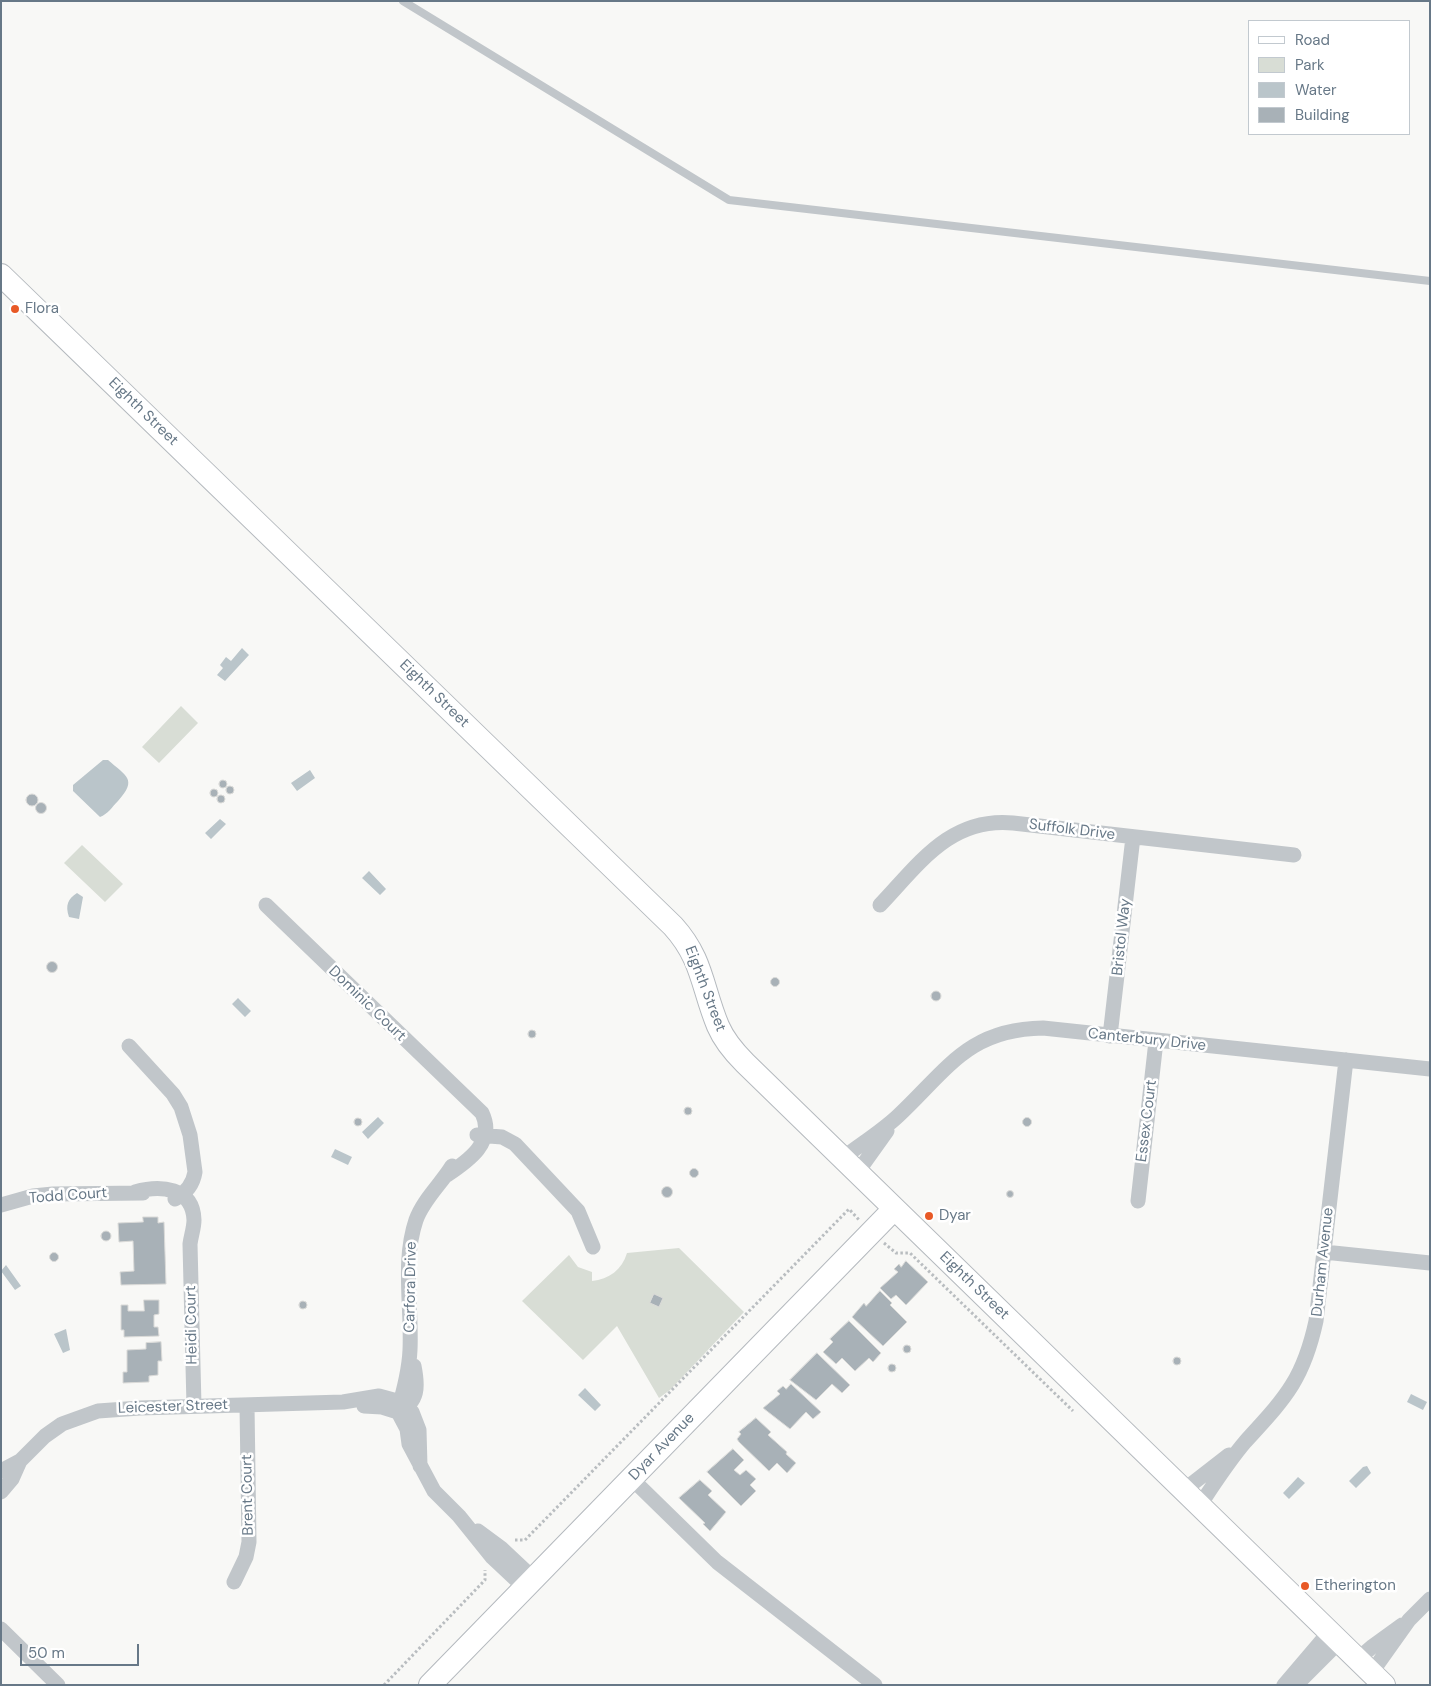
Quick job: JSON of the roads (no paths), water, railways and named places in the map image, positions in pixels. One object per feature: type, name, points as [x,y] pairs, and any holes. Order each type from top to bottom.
[{"type":"street","name":"Eighth Street","points":[[1,275],[673,926],[694,953],[717,1025],[732,1049],[1371,1672]]},
{"type":"street","name":"Suffolk Drive","points":[[880,905],[950,836],[983,823],[1013,823],[1294,855]]},
{"type":"street","name":"Bristol Way","points":[[1110,1036],[1133,838]]},
{"type":"street","name":"Dominic Court","points":[[266,905],[468,1102],[481,1137]]},
{"type":"street","name":"Canterbury Drive","points":[[850,1165],[962,1053],[994,1034],[1010,1030],[1042,1028],[1430,1069]]},
{"type":"street","name":"Essex Court","points":[[1138,1201],[1156,1041]]},
{"type":"street","points":[[129,1046],[173,1094],[181,1107],[190,1135],[192,1162],[178,1195]]},
{"type":"street","name":"Durham Avenue","points":[[1192,1497],[1282,1402],[1305,1363],[1316,1321],[1346,1060]]},
{"type":"street","name":"Canterbury Drive","points":[[850,1165],[896,1117]]},
{"type":"street","points":[[481,1137],[526,1157],[578,1211],[593,1247]]},
{"type":"street","name":"Carfora Drive","points":[[402,1407],[410,1350],[409,1252],[412,1234],[417,1218],[425,1204],[447,1175],[481,1137]]},
{"type":"street","name":"Todd Court","points":[[1,1205],[33,1196],[53,1194],[135,1192],[178,1195]]},
{"type":"street","name":"Heidi Court","points":[[178,1195],[190,1244],[194,1406]]},
{"type":"street","name":"Dyar Avenue","points":[[430,1685],[894,1209]]},
{"type":"street","points":[[1324,1252],[1430,1264]]},
{"type":"street","name":"Leicester Street","points":[[1,1471],[20,1461],[45,1436],[62,1424],[78,1416],[119,1409],[343,1402],[382,1407],[402,1407]]},
{"type":"street","name":"Brent Court","points":[[234,1582],[246,1556],[249,1542],[247,1405]]},
{"type":"street","points":[[402,1407],[409,1444],[434,1490],[529,1584]]},
{"type":"street","name":"Durham Avenue","points":[[1192,1497],[1244,1443]]},
{"type":"street","name":"Leicester Street","points":[[1,1492],[12,1479],[20,1461]]},
{"type":"street","points":[[631,1478],[717,1562],[875,1685]]},
{"type":"street","points":[[1371,1672],[1373,1646],[1409,1620],[1430,1599]]},
{"type":"street","points":[[1,1629],[58,1685]]},
{"type":"street","points":[[1284,1685],[1335,1636]]},
{"type":"street","points":[[1296,1685],[1335,1636]]},
{"type":"lane","points":[[403,1],[729,200],[1430,281]]},
{"type":"water","points":[[242,648],[249,655],[225,681],[217,675],[223,668],[220,665],[226,657],[231,661]]},
{"type":"water","points":[[103,760],[108,760],[120,770],[127,778],[128,783],[124,794],[108,812],[100,817],[73,791],[73,785]]},
{"type":"water","points":[[310,770],[315,778],[297,791],[291,783]]},
{"type":"water","points":[[220,819],[226,824],[211,839],[205,833]]},
{"type":"water","points":[[369,871],[386,889],[380,895],[362,878]]},
{"type":"water","points":[[77,893],[83,897],[79,919],[69,917],[67,909],[69,900]]},
{"type":"water","points":[[238,998],[251,1011],[245,1017],[232,1004]]},
{"type":"water","points":[[378,1117],[384,1123],[368,1139],[362,1132]]},
{"type":"water","points":[[335,1149],[352,1157],[348,1165],[331,1157]]},
{"type":"water","points":[[6,1265],[21,1286],[15,1290],[1,1271]]},
{"type":"water","points":[[66,1329],[70,1350],[63,1353],[54,1334]]},
{"type":"water","points":[[585,1388],[601,1405],[595,1411],[578,1395]]},
{"type":"water","points":[[1411,1394],[1427,1402],[1423,1410],[1407,1402]]},
{"type":"water","points":[[1367,1466],[1371,1473],[1356,1488],[1349,1481],[1363,1467]]},
{"type":"water","points":[[1298,1477],[1305,1483],[1289,1499],[1283,1493]]},
{"type":"place","name":"Flora","points":[[15,309]]},
{"type":"place","name":"Dyar","points":[[929,1216]]},
{"type":"place","name":"Etherington","points":[[1305,1586]]}]
